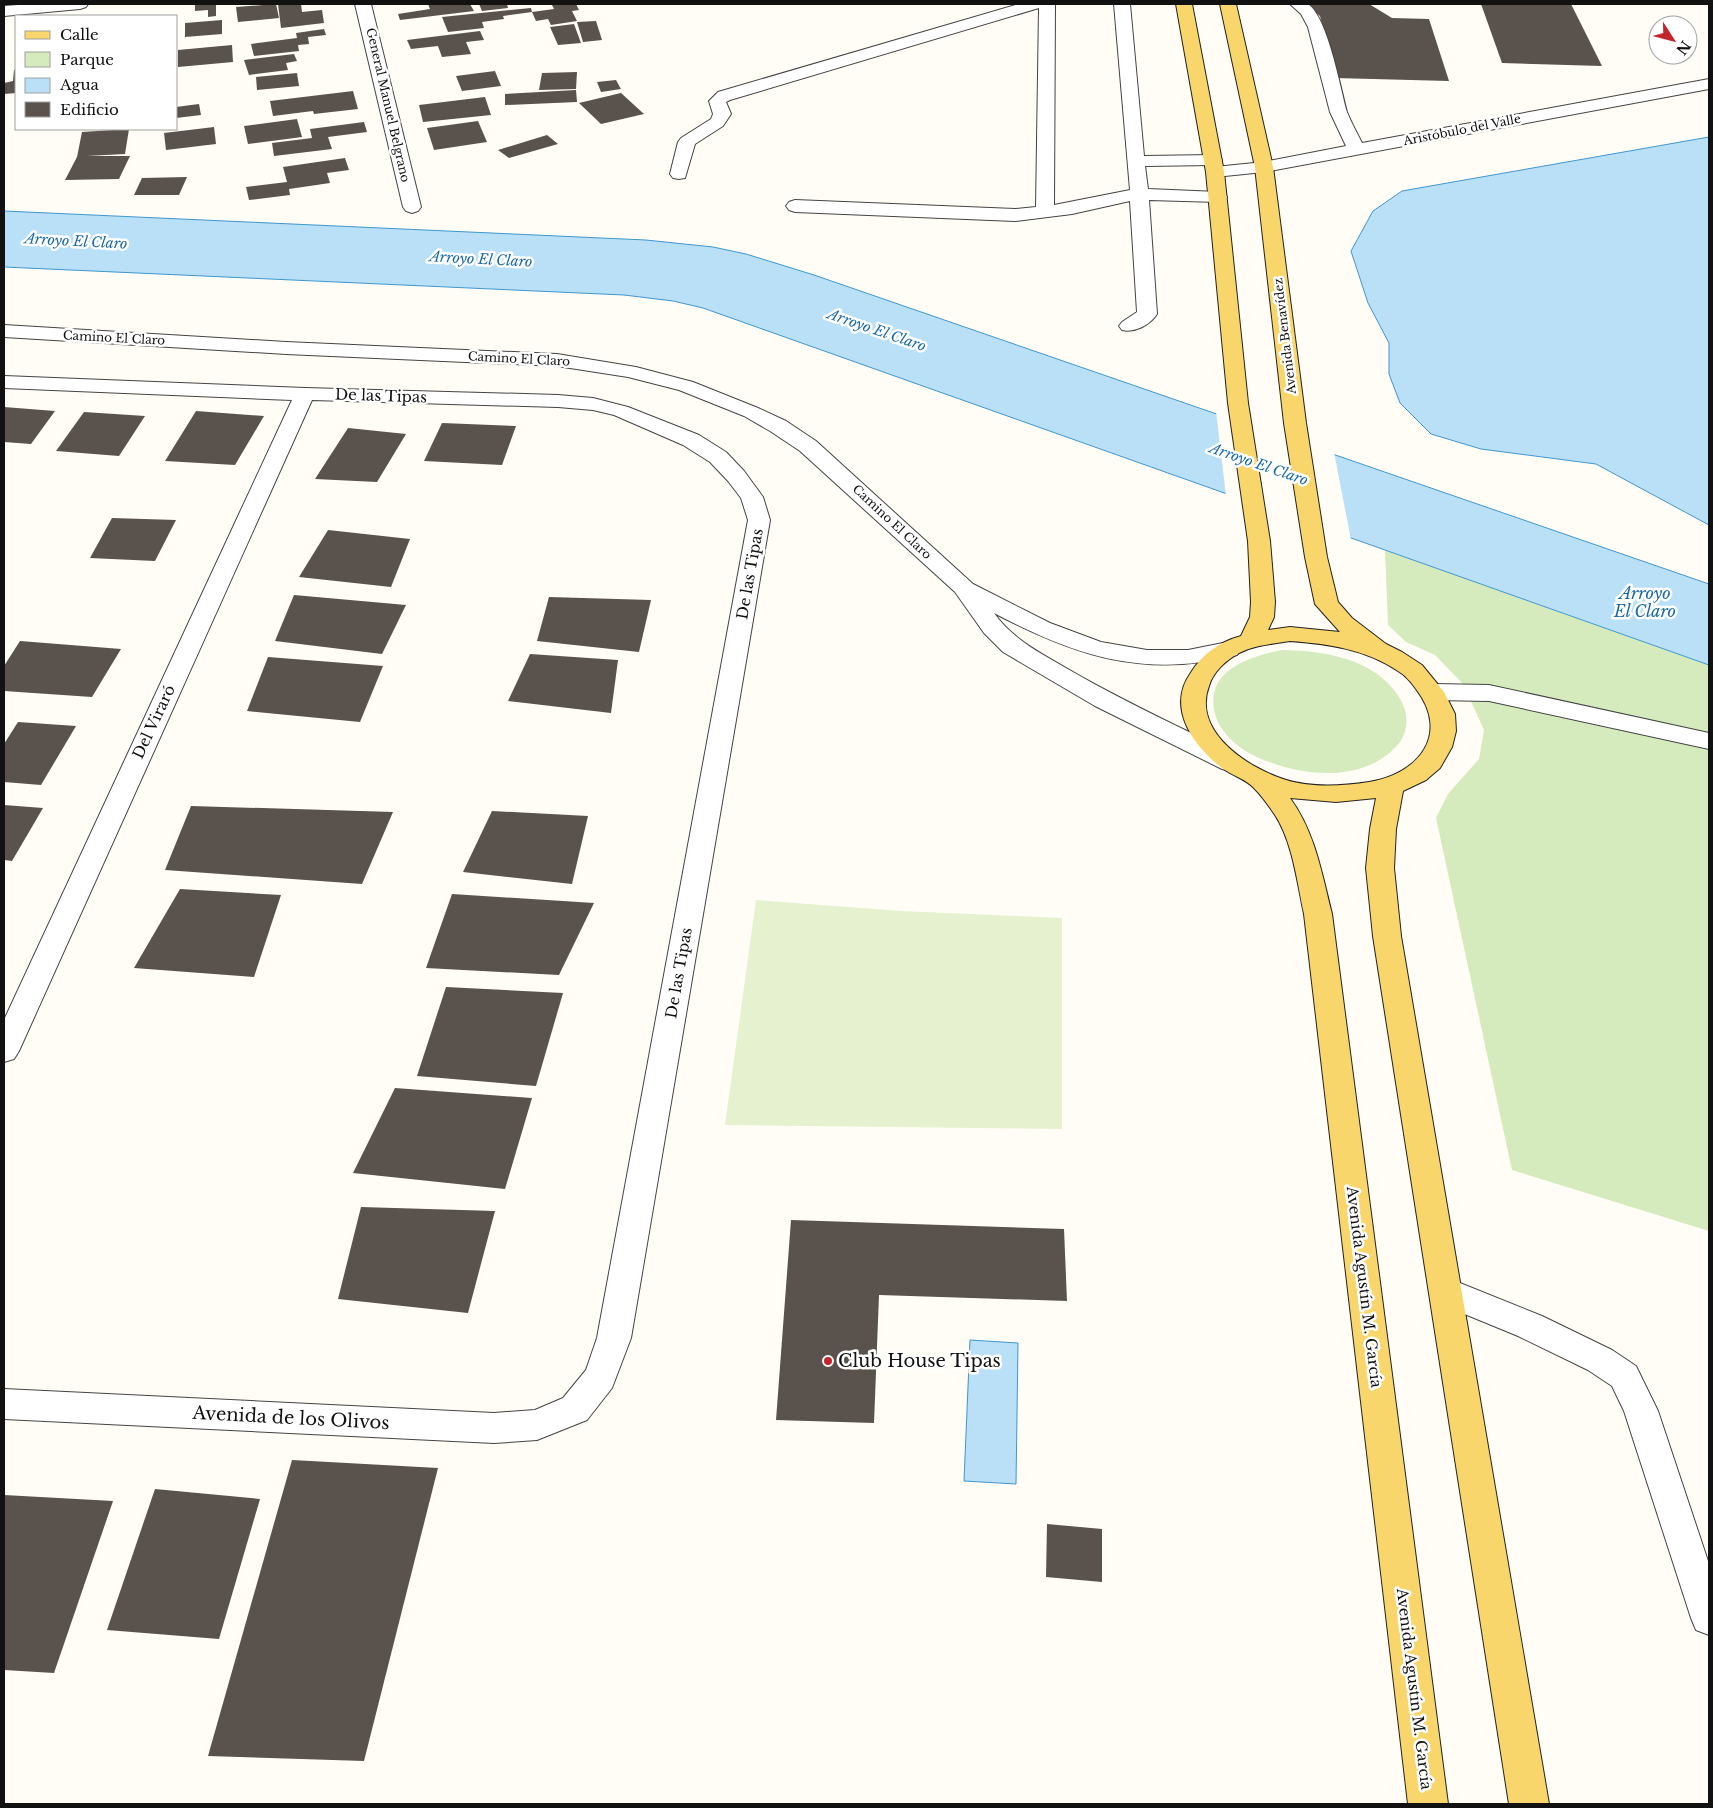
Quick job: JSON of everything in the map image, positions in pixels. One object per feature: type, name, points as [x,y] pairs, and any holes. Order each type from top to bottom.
[{"type":"main road","points":[[1184,4],[1214,166],[1238,403],[1259,542],[1264,602],[1262,617],[1239,645],[1206,668],[1193,690],[1193,715],[1206,740],[1231,764],[1263,781],[1306,793],[1351,794],[1392,787],[1423,770],[1442,746],[1445,719],[1434,692],[1410,667],[1376,648],[1334,636],[1290,634],[1239,645]]},
{"type":"main road","name":"Avenida Benavídez","points":[[1228,4],[1264,167],[1295,423],[1316,557],[1328,604],[1344,623],[1376,648]]},
{"type":"main road","name":"Avenida Agustín M. García","points":[[1263,781],[1287,813],[1299,837],[1318,914],[1428,1804]]},
{"type":"main road","points":[[1392,787],[1383,829],[1380,868],[1387,936],[1529,1804]]},
{"type":"street","points":[[4,11],[80,4]]},
{"type":"street","name":"General Manuel Belgrano","points":[[364,4],[412,207]]},
{"type":"street","points":[[679,174],[687,142],[717,122],[722,114],[717,100],[724,96],[1035,4]]},
{"type":"street","points":[[1045,212],[1047,4]]},
{"type":"street","points":[[1122,4],[1139,194],[1146,314],[1129,326]]},
{"type":"street","points":[[1298,4],[1308,11],[1316,27],[1330,79],[1338,99],[1339,112],[1356,150]]},
{"type":"street","name":"Aristóbulo del Valle","points":[[1136,161],[1264,167],[1709,84]]},
{"type":"street","points":[[795,206],[1015,215],[1045,212],[1139,194],[1218,197]]},
{"type":"street","name":"Camino El Claro","points":[[4,331],[276,347],[556,360],[598,365],[656,377],[718,397],[778,426],[808,446],[962,587],[992,628],[1012,647],[1104,700],[1231,764]]},
{"type":"street","name":"De las Tipas","points":[[4,382],[305,394],[558,401],[593,404],[621,411],[691,440],[718,457],[752,497],[759,520],[614,1338],[600,1378],[575,1409]]},
{"type":"street","name":"Del Viraró","points":[[4,1050],[305,394]]},
{"type":"street","name":"Camino El Claro","points":[[962,587],[1057,636],[1099,649],[1144,657],[1176,658],[1239,645]]},
{"type":"street","points":[[1434,692],[1489,693],[1709,741]]},
{"type":"street","points":[[1445,1291],[1530,1326],[1600,1360],[1624,1376],[1641,1411],[1709,1618]]},
{"type":"street","name":"Avenida de los Olivos","points":[[4,1404],[494,1428],[537,1426],[575,1409]]},
{"type":"green space","points":[[1385,550],[1709,665],[1709,1231],[1512,1170],[1436,818],[1448,794],[1479,759],[1484,730],[1463,684],[1435,655],[1406,642],[1388,625]]},
{"type":"green space","points":[[1282,650],[1331,655],[1362,665],[1376,673],[1389,684],[1399,697],[1405,711],[1405,730],[1397,745],[1388,754],[1361,768],[1346,772],[1330,773],[1283,767],[1260,759],[1236,744],[1218,723],[1213,699],[1216,686],[1232,668],[1243,662]]},
{"type":"green space","points":[[756,900],[901,911],[1062,918],[1062,1129],[725,1125]]},
{"type":"water","points":[[1709,137],[1709,525],[1596,464],[1481,449],[1431,434],[1400,403],[1389,374],[1389,343],[1368,303],[1351,251],[1373,211],[1402,191]]},
{"type":"water","name":"Arroyo El Claro","points":[[4,211],[646,240],[713,247],[746,254],[814,275],[1709,584],[1709,665],[703,308],[673,301],[624,295],[4,267]]},
{"type":"water","points":[[970,1340],[1018,1343],[1016,1484],[964,1481]]},
{"type":"pier","points":[[1216,411],[1334,452],[1351,540],[1226,496]]},
{"type":"building","points":[[195,4],[216,4],[216,16],[208,17],[208,10],[195,11]]},
{"type":"building","points":[[276,4],[279,18],[238,22],[236,7]]},
{"type":"building","points":[[278,4],[301,4],[302,12],[322,10],[324,23],[281,28]]},
{"type":"building","points":[[428,4],[470,4],[474,11],[400,20],[398,14],[430,9]]},
{"type":"building","points":[[479,4],[507,4],[508,8],[482,11]]},
{"type":"building","points":[[576,4],[579,10],[572,11],[577,21],[551,25],[548,19],[536,21],[532,12],[554,9],[552,5]]},
{"type":"building","points":[[1305,4],[1369,4],[1392,18],[1429,19],[1449,81],[1335,78],[1320,16]]},
{"type":"building","points":[[1481,4],[1571,4],[1602,66],[1502,63]]},
{"type":"building","points":[[531,8],[532,12],[503,16],[504,19],[482,22],[484,28],[448,32],[442,17]]},
{"type":"building","points":[[222,20],[222,34],[185,37],[185,23]]},
{"type":"building","points":[[596,21],[602,40],[583,42],[577,22]]},
{"type":"building","points":[[574,24],[581,43],[558,45],[550,27]]},
{"type":"building","points":[[324,29],[326,35],[308,37],[309,44],[298,45],[299,51],[254,56],[251,44],[297,38],[296,33]]},
{"type":"building","points":[[480,31],[484,40],[466,42],[471,54],[442,57],[438,46],[411,49],[407,40]]},
{"type":"building","points":[[232,45],[233,62],[178,67],[178,50]]},
{"type":"building","points":[[294,54],[297,61],[286,63],[288,70],[249,75],[244,60]]},
{"type":"building","points":[[15,70],[15,93],[4,94],[4,83],[13,81]]},
{"type":"building","points":[[495,71],[501,86],[462,91],[456,76]]},
{"type":"building","points":[[577,72],[576,89],[539,90],[542,73]]},
{"type":"building","points":[[297,73],[299,86],[257,90],[256,77]]},
{"type":"building","points":[[616,80],[621,89],[601,92],[597,82]]},
{"type":"building","points":[[576,90],[577,102],[505,105],[505,94]]},
{"type":"building","points":[[353,91],[358,109],[314,114],[313,111],[273,116],[270,101]]},
{"type":"building","points":[[621,93],[644,114],[601,124],[579,103]]},
{"type":"building","points":[[485,97],[491,115],[423,122],[419,105]]},
{"type":"building","points":[[199,104],[201,115],[178,118],[178,107]]},
{"type":"building","points":[[297,119],[302,137],[248,144],[244,126]]},
{"type":"building","points":[[478,121],[487,142],[434,150],[427,128]]},
{"type":"building","points":[[364,122],[367,132],[328,137],[332,149],[274,156],[272,143],[312,138],[310,129]]},
{"type":"building","points":[[214,127],[216,144],[166,150],[164,133]]},
{"type":"building","points":[[129,130],[125,154],[87,156],[130,156],[119,179],[65,180],[77,157],[82,132]]},
{"type":"building","points":[[547,135],[558,144],[509,158],[498,150]]},
{"type":"building","points":[[345,158],[349,170],[327,173],[330,183],[289,189],[290,195],[249,200],[246,187],[287,182],[283,167]]},
{"type":"building","points":[[187,177],[179,195],[134,195],[142,178]]},
{"type":"building","points":[[4,407],[55,411],[31,444],[4,442]]},
{"type":"building","points":[[196,411],[264,416],[235,465],[165,461]]},
{"type":"building","points":[[84,412],[145,416],[119,456],[56,451]]},
{"type":"building","points":[[442,423],[516,426],[502,465],[424,461]]},
{"type":"building","points":[[348,428],[406,434],[377,482],[315,479]]},
{"type":"building","points":[[112,518],[176,520],[155,561],[90,558]]},
{"type":"building","points":[[328,530],[410,539],[391,587],[299,577]]},
{"type":"building","points":[[294,595],[406,605],[382,654],[275,641]]},
{"type":"building","points":[[549,597],[651,600],[639,652],[537,641]]},
{"type":"building","points":[[20,641],[121,649],[92,697],[4,691],[4,666]]},
{"type":"building","points":[[530,654],[618,660],[611,713],[508,701]]},
{"type":"building","points":[[268,657],[383,666],[360,722],[247,711]]},
{"type":"building","points":[[18,722],[76,726],[41,785],[4,782],[4,744]]},
{"type":"building","points":[[4,805],[43,808],[12,861],[4,860]]},
{"type":"building","points":[[191,806],[393,812],[362,884],[165,870]]},
{"type":"building","points":[[492,811],[588,816],[572,884],[463,872]]},
{"type":"building","points":[[180,889],[281,895],[254,977],[134,968]]},
{"type":"building","points":[[452,894],[594,903],[559,975],[426,968]]},
{"type":"building","points":[[446,987],[563,993],[536,1086],[417,1076]]},
{"type":"building","points":[[395,1088],[532,1098],[505,1189],[353,1173]]},
{"type":"building","points":[[361,1207],[495,1211],[468,1313],[338,1299]]},
{"type":"building","name":"Club House Tipas","points":[[791,1220],[1064,1229],[1067,1301],[879,1295],[874,1423],[776,1420]]},
{"type":"building","points":[[292,1460],[438,1468],[364,1761],[208,1756]]},
{"type":"building","points":[[155,1489],[260,1499],[219,1639],[107,1630]]},
{"type":"building","points":[[4,1495],[113,1501],[54,1673],[4,1670]]},
{"type":"building","points":[[1047,1524],[1102,1529],[1102,1582],[1046,1577]]},
{"type":"place","name":"Club House Tipas","points":[[828,1361]]}]
